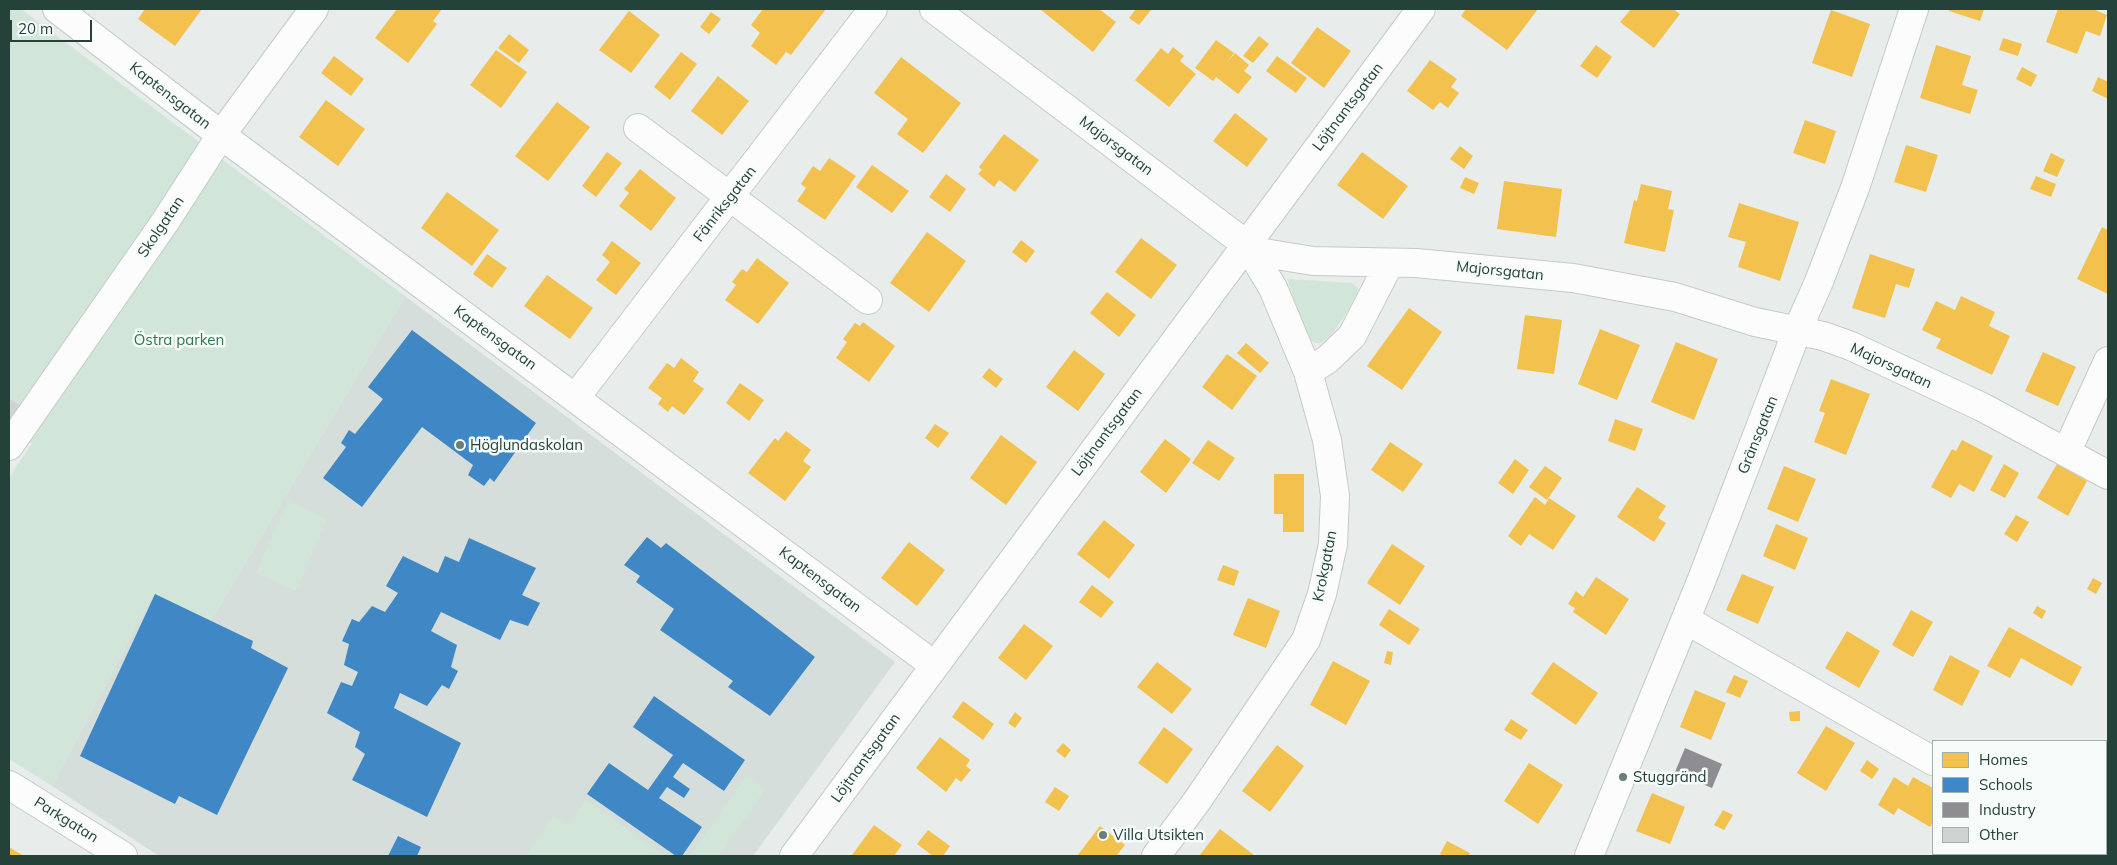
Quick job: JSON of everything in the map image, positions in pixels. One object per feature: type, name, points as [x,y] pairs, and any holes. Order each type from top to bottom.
[{"type":"street","name":"Kaptensgatan","points":[[57,9],[221,135],[576,397],[934,665]]},
{"type":"street","name":"Skolgatan","points":[[9,446],[164,222],[221,135],[314,9]]},
{"type":"street","name":"Fänriksgatan","points":[[576,397],[732,196],[873,9]]},
{"type":"street","name":"Majorsgatan","points":[[934,9],[1247,245],[1264,253],[1294,259],[1425,264],[1574,278],[1675,297],[1756,322],[1823,336],[1851,346],[1982,407],[2067,451],[2108,475]]},
{"type":"street","name":"Löjtnantsgatan","points":[[794,856],[1421,9]]},
{"type":"street","name":"Gränsgatan","points":[[1589,856],[1686,620],[1797,331],[1818,284],[1854,188],[1914,9]]},
{"type":"street","points":[[638,128],[732,196],[868,300]]},
{"type":"street","name":"Krokgatan","points":[[1156,856],[1197,801],[1306,640],[1322,594],[1333,544],[1335,496],[1327,440],[1308,372],[1272,288],[1247,245]]},
{"type":"street","points":[[1308,372],[1328,359],[1352,336],[1389,264]]},
{"type":"street","points":[[2067,451],[2108,361]]},
{"type":"street","points":[[1686,620],[1932,760]]},
{"type":"street","name":"Parkgatan","points":[[9,785],[124,856]]},
{"type":"shaded area","name":"Höglundaskolan","points":[[405,296],[895,662],[753,856],[159,856],[52,786],[153,594],[211,620]]},
{"type":"green space","name":"Östra parken","points":[[9,9],[21,9],[405,296],[211,620],[153,594],[52,786],[9,759],[9,478],[32,443],[9,427]]},
{"type":"green space","points":[[1287,279],[1352,283],[1358,288],[1357,297],[1330,337],[1321,343],[1315,343],[1308,338]]},
{"type":"green space","points":[[288,501],[327,519],[296,591],[256,573]]},
{"type":"green space","points":[[747,776],[765,790],[718,856],[690,856]]},
{"type":"green space","points":[[586,800],[665,856],[525,856],[554,816],[568,826]]},
{"type":"building: Homes","points":[[145,9],[202,9],[175,46],[138,19]]},
{"type":"building: Homes","points":[[397,9],[442,9],[433,21],[437,24],[408,63],[375,38]]},
{"type":"building: Homes","points":[[763,9],[826,9],[791,55],[786,52],[776,65],[751,46],[760,33],[751,25]]},
{"type":"building: Homes","points":[[1040,9],[1099,9],[1116,22],[1093,52]]},
{"type":"building: Homes","points":[[1136,9],[1151,10],[1139,25],[1129,18]]},
{"type":"building: Homes","points":[[1466,9],[1538,9],[1507,50],[1461,16]]},
{"type":"building: Homes","points":[[1631,9],[1673,9],[1680,14],[1654,48],[1620,22]]},
{"type":"building: Homes","points":[[1949,9],[1984,9],[1980,21],[1949,11]]},
{"type":"building: Homes","points":[[2058,9],[2093,9],[2107,15],[2100,36],[2086,31],[2077,54],[2046,42]]},
{"type":"building: Homes","points":[[1831,10],[1870,24],[1852,77],[1812,63]]},
{"type":"building: Homes","points":[[629,11],[660,35],[631,73],[599,50]]},
{"type":"building: Homes","points":[[711,12],[721,19],[709,34],[700,27]]},
{"type":"building: Homes","points":[[1317,27],[1351,51],[1324,88],[1291,63]]},
{"type":"building: Homes","points":[[509,34],[529,50],[519,63],[498,48]]},
{"type":"building: Homes","points":[[1259,36],[1269,44],[1253,63],[1243,56]]},
{"type":"building: Homes","points":[[2003,38],[2022,44],[2018,56],[1999,50]]},
{"type":"building: Homes","points":[[1216,40],[1234,53],[1226,64],[1235,53],[1249,65],[1244,71],[1252,77],[1238,94],[1216,77],[1213,81],[1195,68]]},
{"type":"building: Homes","points":[[1596,45],[1612,57],[1597,78],[1580,66]]},
{"type":"building: Homes","points":[[1936,45],[1971,56],[1962,85],[1978,90],[1970,114],[1920,98]]},
{"type":"building: Homes","points":[[1173,47],[1184,56],[1180,61],[1196,74],[1169,107],[1135,80],[1161,48],[1168,54]]},
{"type":"building: Homes","points":[[496,50],[527,72],[501,108],[470,85]]},
{"type":"building: Homes","points":[[681,52],[697,64],[670,100],[654,87]]},
{"type":"building: Homes","points":[[334,56],[364,79],[351,96],[321,73]]},
{"type":"building: Homes","points":[[1277,56],[1307,78],[1296,93],[1266,71]]},
{"type":"building: Homes","points":[[901,57],[961,103],[923,153],[897,134],[908,119],[874,93]]},
{"type":"building: Homes","points":[[1430,60],[1457,79],[1451,87],[1459,93],[1448,108],[1440,102],[1433,110],[1407,91]]},
{"type":"building: Homes","points":[[2022,67],[2037,75],[2031,87],[2016,79]]},
{"type":"building: Homes","points":[[718,76],[749,101],[722,135],[691,111]]},
{"type":"building: Homes","points":[[2098,77],[2108,82],[2108,99],[2092,91]]},
{"type":"building: Homes","points":[[326,100],[365,129],[338,166],[299,137]]},
{"type":"building: Homes","points":[[557,102],[590,127],[548,181],[515,156]]},
{"type":"building: Homes","points":[[1235,113],[1268,139],[1247,167],[1213,141]]},
{"type":"building: Homes","points":[[1805,120],[1836,131],[1825,164],[1793,153]]},
{"type":"building: Homes","points":[[1004,134],[1039,160],[1015,192],[999,180],[994,187],[978,174],[982,170],[979,167]]},
{"type":"building: Homes","points":[[1906,145],[1938,155],[1926,192],[1894,182]]},
{"type":"building: Homes","points":[[1460,146],[1473,156],[1464,169],[1450,159]]},
{"type":"building: Homes","points":[[607,152],[622,163],[596,197],[582,186]]},
{"type":"building: Homes","points":[[1362,152],[1408,186],[1383,219],[1337,185]]},
{"type":"building: Homes","points":[[2051,153],[2065,160],[2057,177],[2043,171]]},
{"type":"building: Homes","points":[[829,158],[856,176],[825,220],[797,201],[806,188],[801,184],[813,166],[820,171]]},
{"type":"building: Homes","points":[[872,165],[909,191],[892,213],[856,187]]},
{"type":"building: Homes","points":[[640,169],[676,198],[651,231],[619,206],[629,193],[624,189]]},
{"type":"building: Homes","points":[[946,174],[966,189],[950,212],[929,197]]},
{"type":"building: Homes","points":[[2036,176],[2056,184],[2051,197],[2030,189]]},
{"type":"building: Homes","points":[[1465,177],[1479,183],[1474,194],[1460,188]]},
{"type":"building: Homes","points":[[1504,181],[1562,189],[1556,237],[1497,229]]},
{"type":"building: Homes","points":[[1641,184],[1672,191],[1668,209],[1674,210],[1665,252],[1624,243],[1634,200],[1637,201]]},
{"type":"building: Homes","points":[[447,192],[499,230],[472,266],[421,228]]},
{"type":"building: Homes","points":[[1739,203],[1799,222],[1780,281],[1738,267],[1746,242],[1728,237]]},
{"type":"building: Homes","points":[[2102,227],[2108,230],[2108,294],[2077,279]]},
{"type":"building: Homes","points":[[927,232],[966,261],[929,312],[890,283]]},
{"type":"building: Homes","points":[[1141,238],[1177,265],[1151,299],[1115,272]]},
{"type":"building: Homes","points":[[1021,240],[1035,251],[1026,263],[1012,252]]},
{"type":"building: Homes","points":[[612,241],[641,263],[616,295],[596,280],[610,262],[602,255]]},
{"type":"building: Homes","points":[[487,254],[507,268],[492,288],[473,274]]},
{"type":"building: Homes","points":[[1870,254],[1915,269],[1909,288],[1896,284],[1885,318],[1852,308]]},
{"type":"building: Homes","points":[[757,258],[789,283],[758,324],[725,300],[736,285],[732,282],[742,269],[747,272]]},
{"type":"building: Homes","points":[[547,275],[593,308],[570,339],[524,306]]},
{"type":"building: Homes","points":[[1107,292],[1136,315],[1119,337],[1090,313]]},
{"type":"building: Homes","points":[[1961,296],[1995,312],[1989,326],[2010,336],[1992,375],[1936,348],[1941,339],[1922,330],[1936,301],[1955,310]]},
{"type":"building: Homes","points":[[1409,308],[1442,332],[1402,390],[1367,366]]},
{"type":"building: Homes","points":[[1525,315],[1562,320],[1554,374],[1517,369]]},
{"type":"building: Homes","points":[[863,322],[895,346],[869,382],[836,358],[847,342],[843,339],[855,323],[860,326]]},
{"type":"building: Homes","points":[[1600,329],[1640,345],[1617,400],[1578,384]]},
{"type":"building: Homes","points":[[1676,342],[1718,359],[1694,420],[1651,402]]},
{"type":"building: Homes","points":[[1246,343],[1269,363],[1260,373],[1237,353]]},
{"type":"building: Homes","points":[[1074,350],[1105,374],[1078,411],[1046,387]]},
{"type":"building: Homes","points":[[2043,352],[2076,367],[2058,406],[2025,391]]},
{"type":"building: Homes","points":[[1227,354],[1257,376],[1232,410],[1202,387]]},
{"type":"building: Homes","points":[[681,358],[699,372],[693,381],[704,389],[684,415],[672,406],[668,412],[658,404],[662,398],[648,388],[667,363],[674,368]]},
{"type":"building: Homes","points":[[989,368],[1003,379],[996,388],[982,377]]},
{"type":"building: Homes","points":[[1831,379],[1870,394],[1846,455],[1814,442],[1825,413],[1819,411]]},
{"type":"building: Homes","points":[[740,383],[764,400],[749,421],[726,403]]},
{"type":"building: Homes","points":[[1615,419],[1643,429],[1635,451],[1608,441]]},
{"type":"building: Homes","points":[[935,424],[949,433],[938,448],[925,438]]},
{"type":"building: Homes","points":[[786,431],[811,450],[803,461],[811,467],[785,501],[748,473],[775,438],[778,441]]},
{"type":"building: Homes","points":[[1001,435],[1037,462],[1006,505],[970,478]]},
{"type":"building: Homes","points":[[1165,439],[1191,459],[1166,493],[1140,472]]},
{"type":"building: Homes","points":[[1208,440],[1235,458],[1219,481],[1192,463]]},
{"type":"building: Homes","points":[[1962,440],[1993,456],[1974,492],[1959,484],[1951,498],[1931,487],[1952,449],[1956,451]]},
{"type":"building: Homes","points":[[1390,442],[1423,464],[1403,492],[1371,470]]},
{"type":"building: Homes","points":[[1515,459],[1529,470],[1513,494],[1498,483]]},
{"type":"building: Homes","points":[[2004,464],[2019,473],[2005,498],[1990,490]]},
{"type":"building: Homes","points":[[2057,464],[2087,481],[2068,516],[2037,498]]},
{"type":"building: Homes","points":[[1545,466],[1562,478],[1547,500],[1529,487]]},
{"type":"building: Homes","points":[[1784,466],[1816,479],[1798,522],[1767,509]]},
{"type":"building: Homes","points":[[1274,474],[1304,474],[1304,532],[1283,532],[1283,514],[1274,514]]},
{"type":"building: Homes","points":[[1637,487],[1666,506],[1658,518],[1666,523],[1654,542],[1617,517]]},
{"type":"building: Homes","points":[[1535,497],[1545,505],[1549,498],[1576,516],[1553,550],[1529,534],[1521,546],[1508,536]]},
{"type":"building: Homes","points":[[2016,515],[2029,522],[2017,542],[2004,534]]},
{"type":"building: Homes","points":[[1104,520],[1135,545],[1109,579],[1077,554]]},
{"type":"building: Homes","points":[[1776,524],[1808,538],[1795,570],[1763,556]]},
{"type":"building: Homes","points":[[909,542],[945,570],[917,606],[881,578]]},
{"type":"building: Homes","points":[[1392,544],[1425,566],[1400,605],[1367,583]]},
{"type":"building: Homes","points":[[1223,565],[1239,571],[1234,586],[1217,580]]},
{"type":"building: Homes","points":[[1742,574],[1774,587],[1758,624],[1726,610]]},
{"type":"building: Homes","points":[[1596,577],[1629,599],[1606,635],[1573,612],[1575,608],[1568,604],[1576,591],[1583,597]]},
{"type":"building: Homes","points":[[2093,578],[2102,583],[2096,594],[2087,589]]},
{"type":"building: Homes","points":[[1092,585],[1114,602],[1101,618],[1079,602]]},
{"type":"building: Homes","points":[[1248,598],[1280,611],[1266,648],[1233,635]]},
{"type":"building: Homes","points":[[2037,606],[2046,611],[2042,619],[2033,613]]},
{"type":"building: Homes","points":[[1389,609],[1420,629],[1409,645],[1379,625]]},
{"type":"building: Homes","points":[[1911,610],[1933,622],[1913,657],[1892,645]]},
{"type":"building: Homes","points":[[1024,624],[1053,646],[1026,680],[998,658]]},
{"type":"building: Homes","points":[[2009,627],[2082,667],[2072,686],[2021,658],[2010,678],[1987,666]]},
{"type":"building: Homes","points":[[1847,631],[1880,651],[1859,688],[1825,668]]},
{"type":"building: Homes","points":[[1387,651],[1393,652],[1391,665],[1384,663]]},
{"type":"building: Homes","points":[[1950,655],[1980,671],[1962,706],[1933,690]]},
{"type":"building: Homes","points":[[1333,661],[1370,681],[1346,725],[1310,705]]},
{"type":"building: Homes","points":[[1157,662],[1192,689],[1172,714],[1137,687]]},
{"type":"building: Homes","points":[[1553,662],[1598,693],[1576,725],[1531,694]]},
{"type":"building: Homes","points":[[1734,675],[1748,681],[1740,698],[1726,692]]},
{"type":"building: Homes","points":[[1695,690],[1726,703],[1711,740],[1680,727]]},
{"type":"building: Homes","points":[[963,701],[994,724],[983,740],[952,717]]},
{"type":"building: Homes","points":[[1800,711],[1800,721],[1790,721],[1789,712]]},
{"type":"building: Homes","points":[[1015,712],[1022,718],[1015,728],[1008,723]]},
{"type":"building: Homes","points":[[1511,719],[1528,730],[1521,740],[1504,730]]},
{"type":"building: Homes","points":[[1826,726],[1855,743],[1826,791],[1797,773]]},
{"type":"building: Homes","points":[[1164,727],[1193,749],[1167,784],[1138,763]]},
{"type":"building: Homes","points":[[940,737],[970,760],[966,766],[971,770],[961,782],[956,778],[946,792],[916,768]]},
{"type":"building: Homes","points":[[1063,743],[1071,750],[1065,758],[1056,751]]},
{"type":"building: Homes","points":[[1277,745],[1304,766],[1270,812],[1242,791]]},
{"type":"building: Homes","points":[[2107,752],[2108,753],[2107,803]]},
{"type":"building: Homes","points":[[1867,760],[1879,769],[1872,779],[1860,771]]},
{"type":"building: Homes","points":[[1529,763],[1563,785],[1538,824],[1504,801]]},
{"type":"building: Homes","points":[[1894,777],[1908,786],[1913,777],[1932,787],[1932,824],[1930,827],[1898,808],[1894,815],[1878,805]]},
{"type":"building: Homes","points":[[1055,787],[1069,796],[1059,811],[1045,802]]},
{"type":"building: Homes","points":[[1652,793],[1685,807],[1670,844],[1636,831]]},
{"type":"building: Homes","points":[[1723,810],[1733,815],[1724,830],[1714,825]]},
{"type":"building: Homes","points":[[874,825],[902,845],[894,856],[853,856],[852,855]]},
{"type":"building: Homes","name":"Villa Utsikten","points":[[1100,826],[1125,845],[1116,856],[1077,856]]},
{"type":"building: Homes","points":[[1220,829],[1254,855],[1254,856],[1199,856]]},
{"type":"building: Homes","points":[[928,830],[950,846],[943,856],[933,856],[917,844]]},
{"type":"building: Homes","points":[[1447,841],[1470,853],[1468,856],[1444,856],[1440,854]]},
{"type":"building: Homes","points":[[9,847],[24,856],[9,856]]},
{"type":"building: Homes","points":[[2040,855],[2042,856],[1983,856]]},
{"type":"building: Schools","points":[[412,330],[536,423],[494,482],[490,478],[484,486],[468,475],[473,465],[422,427],[362,507],[323,478],[346,447],[341,443],[349,430],[355,434],[383,399],[368,387]]},
{"type":"building: Schools","points":[[647,537],[661,548],[666,543],[815,657],[770,716],[728,687],[733,681],[660,630],[674,609],[636,582],[640,576],[624,565]]},
{"type":"building: Schools","points":[[469,538],[536,568],[522,595],[540,603],[528,626],[510,620],[500,640],[441,612],[431,631],[457,645],[451,667],[458,671],[449,689],[442,685],[427,706],[400,693],[394,708],[461,743],[427,817],[352,780],[365,754],[355,747],[360,732],[327,713],[341,682],[352,686],[358,672],[344,665],[349,644],[342,641],[352,619],[359,622],[372,606],[385,612],[398,593],[386,586],[403,556],[438,573],[445,556],[459,562]]},
{"type":"building: Schools","points":[[155,594],[253,641],[251,648],[288,668],[217,815],[179,796],[175,804],[80,756]]},
{"type":"building: Schools","points":[[654,696],[745,760],[724,791],[683,763],[673,777],[690,789],[684,798],[667,787],[659,798],[702,827],[682,856],[676,856],[587,794],[609,763],[648,790],[673,755],[633,727]]},
{"type":"building: Schools","points":[[398,836],[421,847],[417,856],[388,856]]},
{"type":"building: Industry","points":[[1685,748],[1722,764],[1712,788],[1675,772]]},
{"type":"building: Other","points":[[10,399],[22,407],[9,427],[9,401]]},
{"type":"place","name":"Höglundaskolan","points":[[460,445]]},
{"type":"place","name":"Stuggränd","points":[[1623,777]]},
{"type":"place","name":"Villa Utsikten","points":[[1103,835]]}]
